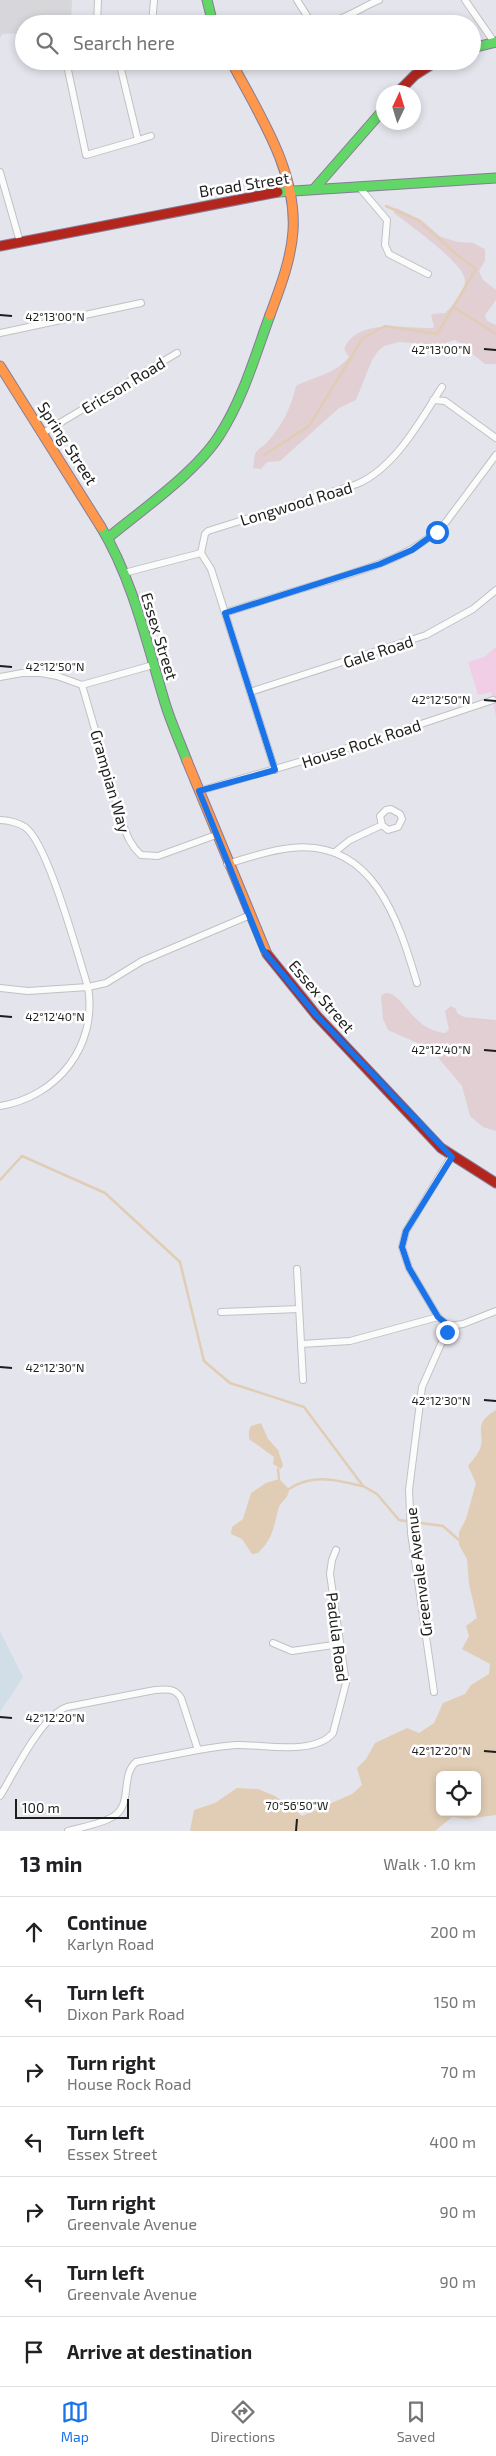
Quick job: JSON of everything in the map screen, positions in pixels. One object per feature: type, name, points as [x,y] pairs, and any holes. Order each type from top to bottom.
[{"type":"street","points":[[97,15],[98,0]]},
{"type":"street","points":[[153,15],[154,0]]},
{"type":"street","points":[[207,0],[211,15]]},
{"type":"street","points":[[297,0],[306,15]]},
{"type":"street","points":[[346,15],[371,1],[379,0]]},
{"type":"street","points":[[465,0],[476,15]]},
{"type":"street","points":[[481,22],[495,42],[481,46]]},
{"type":"street","points":[[68,70],[86,154],[151,136]]},
{"type":"street","points":[[120,70],[138,140]]},
{"type":"street","points":[[108,537],[176,481],[204,455],[219,436],[234,410],[285,274],[293,231],[291,191],[271,138],[236,70]]},
{"type":"street","points":[[405,85],[423,70]]},
{"type":"street","points":[[314,189],[376,118]]},
{"type":"street","points":[[0,172],[20,242]]},
{"type":"street","name":"Broad Street","points":[[0,246],[182,209],[291,191],[496,178]]},
{"type":"street","points":[[359,187],[387,220],[385,245],[389,254],[428,274]]},
{"type":"street","points":[[0,334],[141,303]]},
{"type":"street","name":"Ericson Road","points":[[43,433],[177,353]]},
{"type":"street","name":"Spring Street","points":[[0,366],[108,537]]},
{"type":"street","name":"Longwood Road","points":[[201,553],[205,534],[208,531],[357,484],[378,473],[390,461],[442,387]]},
{"type":"street","points":[[434,400],[445,401],[496,438]]},
{"type":"street","points":[[225,613],[380,564],[412,550],[431,537],[446,522],[496,455]]},
{"type":"street","name":"Essex Street","points":[[108,537],[124,573],[153,665],[199,791],[263,950],[317,1016],[452,1157],[496,1183]]},
{"type":"street","points":[[124,573],[201,553],[211,569],[275,770]]},
{"type":"street","name":"Gale Road","points":[[250,692],[426,635],[473,609],[496,590]]},
{"type":"street","points":[[0,677],[22,672],[41,673],[57,676],[82,685],[153,665]]},
{"type":"street","name":"Grampian Way","points":[[82,685],[128,841],[134,848],[141,855],[158,856],[216,835]]},
{"type":"street","name":"House Rock Road","points":[[199,791],[275,770],[493,700]]},
{"type":"street","points":[[0,820],[14,822],[26,828],[46,859],[88,987],[90,1009],[85,1036],[68,1069],[33,1097],[0,1106]]},
{"type":"street","points":[[335,852],[350,840],[382,825]]},
{"type":"street","points":[[227,864],[291,848],[313,847],[335,852],[360,868],[382,894],[399,927],[417,983]]},
{"type":"street","points":[[0,988],[28,991],[88,987],[106,983],[149,957],[248,916]]},
{"type":"street","points":[[452,1157],[406,1231],[402,1242],[405,1261],[438,1317],[449,1326],[463,1324],[496,1311]]},
{"type":"street","points":[[297,1269],[303,1380]]},
{"type":"street","points":[[221,1312],[299,1309]]},
{"type":"street","points":[[301,1344],[350,1341],[438,1317]]},
{"type":"street","name":"Greenvale Avenue","points":[[434,1692],[410,1522],[410,1477],[422,1387],[449,1326]]},
{"type":"street","name":"Padula Road","points":[[198,1750],[234,1745],[294,1748],[327,1739],[333,1733],[346,1683],[330,1574],[336,1550]]},
{"type":"street","points":[[273,1643],[292,1651],[340,1644]]},
{"type":"street","points":[[0,1796],[48,1719],[56,1712],[67,1707],[155,1690],[172,1690],[182,1698],[198,1750],[136,1762],[130,1769],[123,1804],[118,1813],[108,1819],[68,1831]]},
{"type":"shaded area","points":[[0,0],[72,0],[71,15],[15,15],[15,33],[2,34],[0,38]]},
{"type":"shaded area","points":[[17,0],[51,0],[60,9],[62,15],[37,15]]},
{"type":"shaded area","points":[[396,208],[421,220],[441,237],[458,242],[473,243],[485,249],[485,261],[479,271],[483,280],[496,290],[496,300],[485,315],[487,321],[496,325],[496,364],[485,364],[455,340],[439,345],[399,342],[384,346],[372,360],[356,400],[339,408],[280,461],[267,462],[261,469],[253,468],[255,454],[274,434],[282,422],[296,386],[331,371],[343,363],[349,357],[344,349],[351,339],[360,332],[383,327],[433,328],[431,316],[433,314],[445,313],[461,294],[465,285],[462,273],[446,254],[394,213]]},
{"type":"shaded area","points":[[496,647],[496,717],[491,692],[478,695],[468,662],[484,657]]},
{"type":"shaded area","points":[[385,993],[392,994],[398,998],[416,1019],[424,1025],[445,1033],[449,1030],[445,1011],[451,1006],[464,1017],[496,1020],[496,1131],[483,1127],[470,1116],[462,1086],[431,1049],[388,1030],[383,1019],[381,996]]},
{"type":"shaded area","points":[[496,1410],[496,1815],[466,1819],[452,1817],[435,1831],[190,1831],[194,1810],[215,1803],[237,1788],[258,1789],[275,1796],[302,1816],[352,1794],[362,1785],[357,1768],[366,1759],[375,1743],[407,1728],[419,1733],[434,1723],[443,1703],[465,1694],[471,1685],[489,1674],[490,1664],[462,1649],[469,1636],[466,1626],[477,1618],[469,1584],[467,1559],[459,1545],[459,1532],[466,1519],[476,1483],[468,1466],[480,1449],[481,1429],[484,1420]]},
{"type":"shaded area","points":[[261,1423],[268,1439],[278,1450],[283,1465],[281,1469],[273,1464],[274,1457],[249,1439],[251,1426]]},
{"type":"shaded area","points":[[279,1479],[289,1489],[289,1492],[279,1507],[272,1533],[263,1548],[258,1553],[252,1554],[242,1539],[231,1534],[232,1527],[243,1519],[251,1493],[266,1483]]},
{"type":"shaded area","points":[[0,1631],[23,1677],[0,1712]]},
{"type":"waterway","points":[[264,455],[309,426],[363,338],[385,326],[437,334],[476,269],[457,255],[418,220],[386,206]]},
{"type":"waterway","points":[[455,308],[496,334]]},
{"type":"waterway","points":[[0,1180],[22,1156],[105,1193],[180,1262],[204,1361],[230,1383],[304,1407],[363,1486],[377,1494],[399,1520],[443,1526],[460,1541]]},
{"type":"waterway","points":[[278,1469],[279,1479]]},
{"type":"waterway","points":[[289,1489],[298,1484],[316,1479],[334,1480],[362,1486]]},
{"type":"traffic: fast","points":[[207,0],[211,15]]},
{"type":"traffic: fast","points":[[481,46],[496,42]]},
{"type":"traffic: fast","points":[[314,189],[376,118]]},
{"type":"traffic: fast","points":[[278,192],[496,178]]},
{"type":"traffic: fast","points":[[109,537],[183,476],[209,450],[227,422],[242,392],[270,315]]},
{"type":"traffic: fast","points":[[101,527],[131,590],[167,710],[187,761]]},
{"type":"traffic: slow","points":[[236,70],[274,143],[289,186],[293,208],[293,231],[290,253],[270,315]]},
{"type":"traffic: slow","points":[[0,366],[101,527]]},
{"type":"traffic: slow","points":[[187,761],[267,954]]},
{"type":"traffic: jam","points":[[405,85],[423,70]]},
{"type":"traffic: jam","points":[[0,246],[278,192]]},
{"type":"traffic: jam","points":[[267,954],[317,1016],[441,1148],[496,1183]]},
{"type":"route","points":[[437,532],[412,550],[380,564],[225,613],[275,770],[199,791],[263,950],[317,1016],[441,1148],[452,1157],[406,1231],[402,1242],[404,1258],[438,1317],[449,1326],[447,1332]]}]
